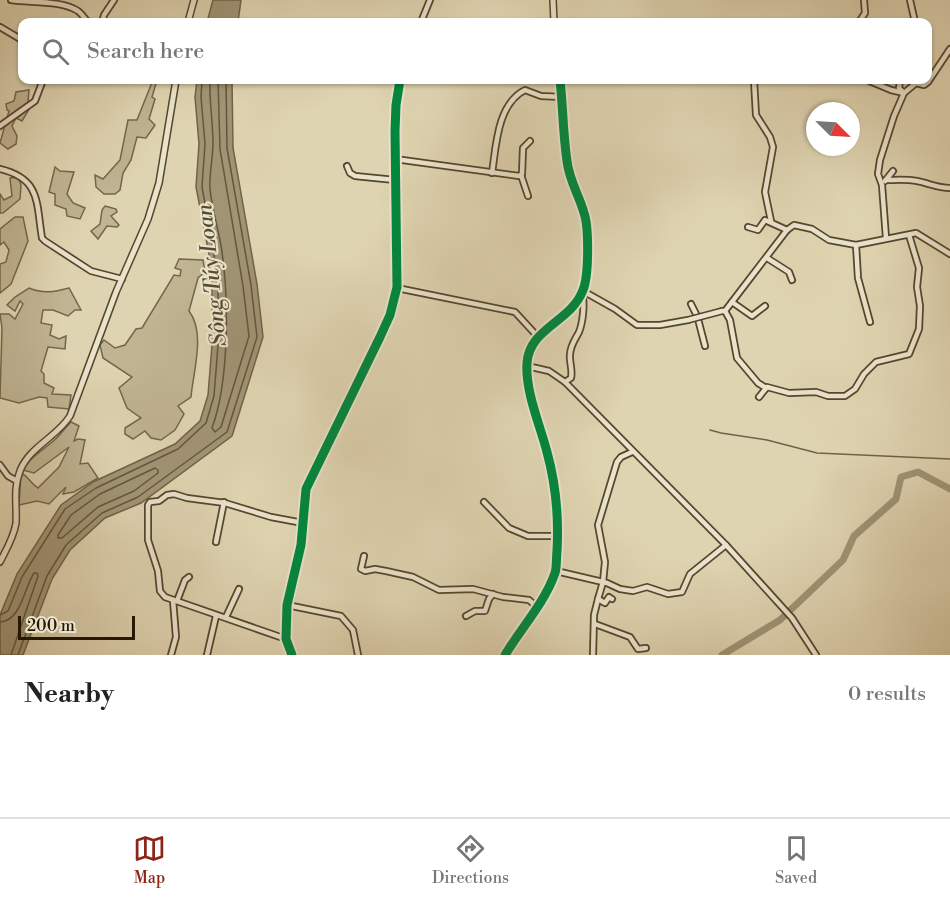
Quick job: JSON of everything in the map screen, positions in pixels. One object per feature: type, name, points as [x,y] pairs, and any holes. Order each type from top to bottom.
[{"type":"street","points":[[11,0],[61,6],[78,11],[84,18]]},
{"type":"street","points":[[103,18],[114,0]]},
{"type":"street","points":[[189,18],[194,0]]},
{"type":"street","points":[[423,18],[430,0]]},
{"type":"street","points":[[553,0],[554,18]]},
{"type":"street","points":[[862,18],[865,13],[864,0]]},
{"type":"street","points":[[910,0],[914,18]]},
{"type":"street","points":[[0,27],[18,38]]},
{"type":"street","points":[[932,76],[950,49]]},
{"type":"street","points":[[0,126],[34,101],[41,84]]},
{"type":"street","points":[[0,562],[15,528],[17,481],[23,463],[61,429],[70,416],[122,279],[148,219],[159,183],[175,84]]},
{"type":"street","points":[[292,655],[286,639],[287,605],[301,545],[306,489],[390,315],[397,288],[394,180],[396,105],[399,84]]},
{"type":"street","points":[[560,84],[567,162],[575,193],[585,214],[587,243],[580,330],[573,339],[569,356],[573,372],[571,378],[565,382]]},
{"type":"street","points":[[754,84],[756,116],[770,137],[773,147],[765,192],[771,221]]},
{"type":"street","points":[[877,84],[904,93]]},
{"type":"street","points":[[900,84],[899,88],[904,93]]},
{"type":"street","points":[[886,238],[884,181],[878,174],[881,154],[904,93],[915,84]]},
{"type":"street","points":[[492,173],[499,129],[510,103],[525,90],[541,96],[562,97]]},
{"type":"street","points":[[528,196],[521,175],[524,148],[530,141]]},
{"type":"street","points":[[395,159],[521,175]]},
{"type":"street","points":[[347,166],[355,176],[394,180]]},
{"type":"street","points":[[0,169],[20,175],[32,188],[37,202],[42,238],[45,241],[91,271],[122,279]]},
{"type":"street","points":[[884,181],[892,171]]},
{"type":"street","points":[[884,181],[917,181],[935,185],[940,189],[950,188]]},
{"type":"street","points":[[759,229],[763,220],[771,221],[787,230]]},
{"type":"street","points":[[756,222],[759,229]]},
{"type":"street","points":[[582,292],[615,309],[637,325],[660,325],[723,311],[787,230],[794,225],[812,229],[829,240],[855,245],[916,233],[950,254]]},
{"type":"street","points":[[748,227],[757,231],[759,229]]},
{"type":"street","points":[[759,397],[766,388],[772,386],[789,393],[816,392],[828,396],[845,396],[855,389],[864,374],[876,362],[909,354],[919,329],[920,306],[917,287],[919,268],[909,235]]},
{"type":"street","points":[[855,245],[858,278],[870,322]]},
{"type":"street","points":[[767,258],[789,272],[792,280]]},
{"type":"street","points":[[397,288],[515,312],[538,337]]},
{"type":"street","points":[[505,655],[537,607],[556,571],[558,514],[554,483],[528,384],[528,353],[538,337],[569,312],[582,292]]},
{"type":"street","points":[[732,302],[752,316],[765,306]]},
{"type":"street","points":[[691,304],[698,317],[705,346]]},
{"type":"street","points":[[723,311],[733,330],[737,358],[758,383],[766,388]]},
{"type":"street","points":[[527,366],[549,371],[565,382],[726,545],[792,618],[816,655]]},
{"type":"street","points":[[593,655],[594,615],[603,582],[605,556],[598,525],[617,462],[621,457],[632,452]]},
{"type":"street","points":[[0,465],[8,476],[17,481]]},
{"type":"street","points":[[286,639],[165,597],[160,591],[158,572],[148,540],[149,503],[159,501],[171,494],[224,502],[271,517],[303,523]]},
{"type":"street","points":[[216,542],[224,502]]},
{"type":"street","points":[[484,502],[515,531],[528,536],[558,536]]},
{"type":"street","points":[[556,571],[603,582],[620,589],[633,591],[647,587],[668,594],[682,592],[690,574],[726,545]]},
{"type":"street","points":[[364,556],[361,569],[365,571],[375,569],[413,578],[439,590],[473,589],[529,600],[537,607]]},
{"type":"street","points":[[171,655],[176,637],[175,601],[185,579],[189,577]]},
{"type":"street","points":[[226,617],[239,589]]},
{"type":"street","points":[[466,616],[475,611],[485,611],[493,594]]},
{"type":"street","points":[[598,599],[605,603],[609,597],[612,600]]},
{"type":"street","points":[[287,605],[341,616],[352,630],[358,655]]},
{"type":"street","points":[[207,655],[216,615]]},
{"type":"street","points":[[595,624],[630,637],[638,649],[646,648]]},
{"type":"shaded area","points":[[151,84],[156,84],[152,97],[155,99],[149,119],[155,125],[146,138],[137,137],[131,160],[123,173],[120,190],[115,194],[104,194],[96,187],[95,175],[103,179],[120,160],[128,120],[137,120]]},
{"type":"shaded area","points":[[29,90],[28,101],[31,106],[22,121],[16,118],[12,126],[17,136],[16,144],[8,149],[0,143],[9,111],[6,104],[14,101],[16,92]]},
{"type":"shaded area","points":[[55,167],[60,171],[74,172],[67,194],[73,203],[85,208],[80,219],[67,216],[66,209],[55,205],[55,194],[49,192]]},
{"type":"shaded area","points":[[18,177],[21,185],[20,199],[0,213],[0,194],[4,200],[12,196],[10,178]]},
{"type":"shaded area","points":[[105,206],[116,209],[117,212],[111,216],[119,225],[117,227],[107,226],[98,239],[91,231],[100,224],[102,210]]},
{"type":"shaded area","points":[[15,217],[23,217],[28,241],[11,284],[0,293],[0,264],[6,262],[9,250],[4,242],[0,245],[0,229]]},
{"type":"shaded area","points":[[179,259],[203,260],[205,272],[198,278],[189,311],[197,330],[198,341],[191,397],[178,406],[184,414],[175,430],[161,440],[151,438],[145,431],[133,439],[125,434],[125,428],[141,418],[127,408],[119,388],[132,377],[103,358],[100,345],[104,340],[115,348],[125,345],[136,329],[142,328],[174,275],[180,276],[181,270],[175,268]]},
{"type":"shaded area","points":[[29,288],[49,292],[69,288],[81,310],[75,310],[68,316],[53,310],[43,310],[41,323],[52,325],[50,335],[59,339],[66,336],[65,349],[48,347],[41,371],[44,374],[44,383],[54,388],[52,394],[71,395],[69,409],[48,407],[47,398],[39,397],[19,403],[0,398],[2,328],[0,314],[9,314],[15,319],[23,304],[20,301],[15,311],[7,305]]},
{"type":"shaded area","points":[[71,422],[79,426],[74,441],[85,440],[80,464],[88,463],[98,478],[74,492],[63,494],[66,487],[49,504],[37,501],[19,505],[21,473],[38,488],[59,467],[69,447],[34,473],[23,470]]},
{"type":"water","points":[[213,0],[241,0],[239,18],[208,18]]},
{"type":"water","name":"Sông Túy Loan","points":[[197,84],[232,84],[233,148],[257,284],[263,337],[232,436],[141,503],[105,518],[70,550],[52,579],[23,655],[0,655],[0,615],[17,574],[61,505],[93,482],[175,444],[200,421],[208,395],[212,345],[212,293],[209,254],[196,187],[199,144],[195,97]]},
{"type":"waterway","points":[[710,430],[767,440],[817,453],[950,459]]},
{"type":"waterway","points":[[722,655],[780,620],[843,560],[854,536],[896,499],[901,477],[918,472],[950,489]]},
{"type":"cycle path","points":[[292,655],[286,639],[287,605],[301,545],[306,489],[390,315],[397,287],[395,131],[399,84]]},
{"type":"cycle path","points":[[505,655],[545,595],[555,573],[556,565],[558,525],[555,489],[528,385],[529,351],[542,333],[577,301],[583,290],[586,274],[588,252],[586,220],[568,168],[560,84]]}]
